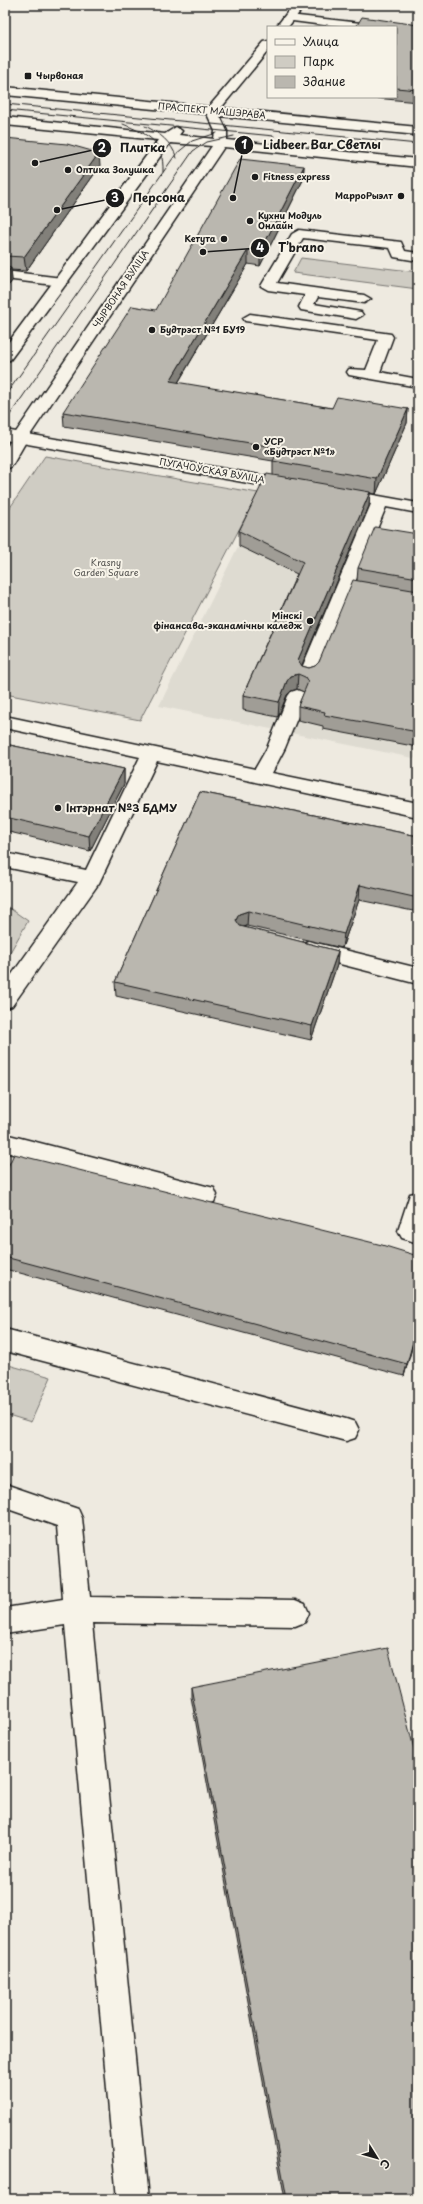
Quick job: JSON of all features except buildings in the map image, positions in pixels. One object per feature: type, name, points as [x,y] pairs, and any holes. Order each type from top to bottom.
[{"type":"main road","points":[[283,26],[299,5]]},
{"type":"main road","points":[[289,18],[361,26]]},
{"type":"main road","points":[[5,357],[62,282],[166,138],[188,123],[212,111],[267,45]]},
{"type":"main road","name":"ПРАСПЕКТ МАШЭРАВА","points":[[5,91],[418,131]]},
{"type":"main road","points":[[212,111],[221,131],[220,143]]},
{"type":"main road","points":[[5,121],[418,163]]},
{"type":"main road","name":"ЧЫРВОНАЯ ВУЛІЦА","points":[[5,464],[13,436],[220,143]]},
{"type":"main road","points":[[364,299],[268,286],[299,234],[396,245],[399,254],[418,257]]},
{"type":"main road","points":[[5,275],[62,282]]},
{"type":"main road","points":[[313,292],[306,307],[356,315]]},
{"type":"main road","points":[[250,318],[386,337],[371,375]]},
{"type":"main road","points":[[354,372],[418,383]]},
{"type":"main road","name":"ПУГАЧОЎСКАЯ ВУЛІЦА","points":[[13,436],[311,489]]},
{"type":"main road","points":[[326,492],[418,508]]},
{"type":"main road","points":[[308,675],[353,587],[381,501]]},
{"type":"main road","points":[[260,776],[276,748],[297,696]]},
{"type":"main road","points":[[5,722],[418,810]]},
{"type":"main road","points":[[5,1000],[92,878],[151,754]]},
{"type":"main road","points":[[5,860],[92,878]]},
{"type":"main road","points":[[291,945],[418,976]]},
{"type":"main road","points":[[5,1142],[206,1195]]},
{"type":"main road","points":[[418,1201],[410,1231],[418,1233]]},
{"type":"main road","points":[[5,1340],[346,1430]]},
{"type":"main road","points":[[5,1496],[69,1518],[133,2199]]},
{"type":"main road","points":[[5,1621],[78,1610],[295,1613]]},
{"type":"shaded area","name":"Мінскі фінансава-эканамічны каледж","points":[[262,498],[349,523],[418,535],[418,759],[159,706]]},
{"type":"green space","points":[[301,258],[418,272],[418,289],[293,273]]},
{"type":"green space","name":"Krasny Garden Square","points":[[45,456],[258,493],[140,720],[5,694],[5,515]]},
{"type":"green space","points":[[5,905],[28,921],[5,961]]},
{"type":"green space","points":[[5,1364],[51,1377],[31,1422],[5,1414]]},
{"type":"tram line","points":[[5,104],[418,144]]},
{"type":"tram line","points":[[5,110],[274,136]]},
{"type":"tram line","points":[[123,124],[153,140],[161,153],[163,172]]},
{"type":"tram line","points":[[145,126],[164,139],[172,147],[176,154]]},
{"type":"tram line","points":[[176,154],[192,141],[217,133]]},
{"type":"tram line","points":[[5,422],[193,151],[207,142],[234,136]]},
{"type":"tram line","points":[[5,396],[176,154]]},
{"type":"place","name":"Чырвоная","points":[[28,76]]},
{"type":"place","name":"Плитка","points":[[35,163]]},
{"type":"place","name":"Оптика Золушка","points":[[68,170]]},
{"type":"place","name":"Fitness express","points":[[255,177]]},
{"type":"place","name":"МарроРыэлт","points":[[401,196]]},
{"type":"place","name":"Lidbeer Bar Светлы","points":[[233,198]]},
{"type":"place","name":"Персона","points":[[57,210]]},
{"type":"place","name":"Кухни Модуль Онлайн","points":[[250,221]]},
{"type":"place","name":"Кетута","points":[[224,239]]},
{"type":"place","name":"T’brano","points":[[203,252]]},
{"type":"place","name":"Будтрэст №1 БУ19","points":[[152,330]]},
{"type":"place","name":"УСР «Будтрэст №1»","points":[[256,447]]},
{"type":"place","name":"Мінскі фінансава-эканамічны каледж","points":[[310,621]]},
{"type":"place","name":"Інтэрнат №3 БДМУ","points":[[58,808]]}]
